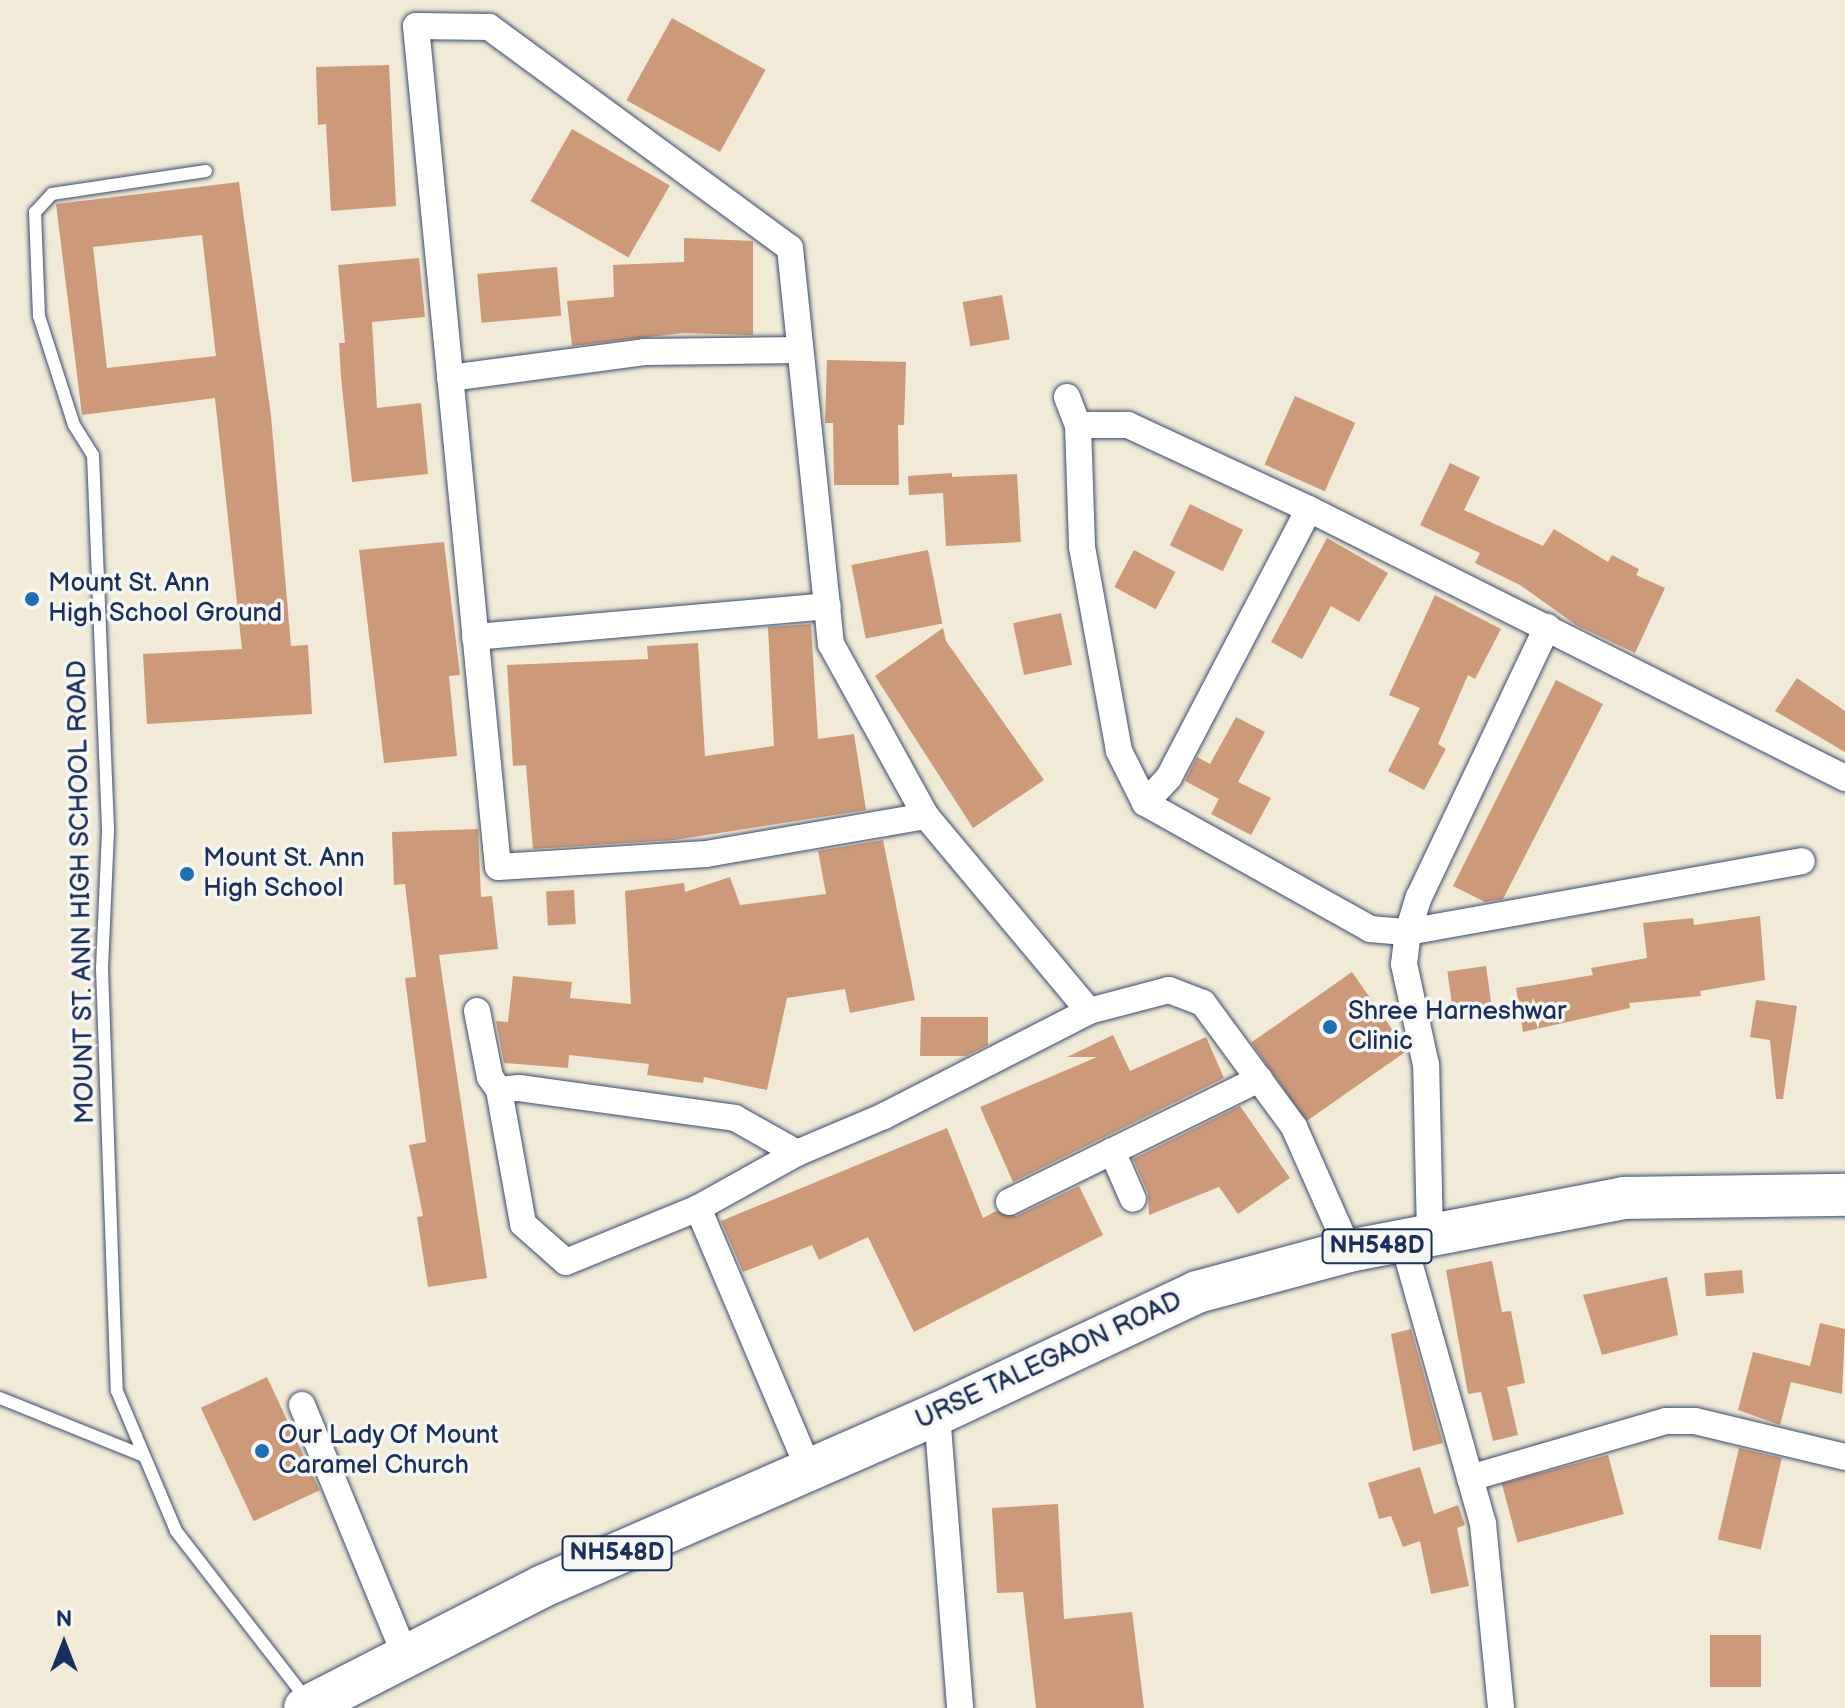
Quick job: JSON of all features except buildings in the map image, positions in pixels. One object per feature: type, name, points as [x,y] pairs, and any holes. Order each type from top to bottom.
[{"type":"highway","name":"URSE TALEGAON ROAD","points":[[307,1706],[543,1586],[937,1414],[1197,1292],[1349,1251],[1624,1198],[1845,1195]]},
{"type":"street","points":[[926,816],[706,854],[498,867],[416,26],[489,27],[790,248],[831,644],[926,816],[1089,1011]]},
{"type":"street","points":[[450,378],[644,352],[800,350]]},
{"type":"street","points":[[1067,397],[1078,425],[1082,547],[1119,751],[1145,803],[1370,929],[1408,932],[1802,861]]},
{"type":"street","points":[[1078,425],[1128,425],[1309,509],[1845,778]]},
{"type":"street","points":[[1145,803],[1169,777],[1309,509]]},
{"type":"street","points":[[475,637],[828,606]]},
{"type":"street","points":[[1501,1708],[1483,1524],[1417,1238],[1426,1065],[1404,964],[1408,932],[1419,897],[1547,627]]},
{"type":"street","points":[[477,1011],[490,1077],[499,1090],[523,1224],[566,1262],[698,1208],[797,1153],[884,1116],[1089,1011],[1169,990],[1203,1003],[1294,1127],[1349,1251]]},
{"type":"street","points":[[1009,1202],[1259,1079]]},
{"type":"street","points":[[499,1090],[519,1088],[735,1118],[797,1153]]},
{"type":"street","points":[[1112,1151],[1133,1199]]},
{"type":"street","points":[[698,1208],[809,1470]]},
{"type":"street","points":[[302,1405],[405,1655]]},
{"type":"street","points":[[937,1414],[960,1708]]},
{"type":"street","points":[[1470,1478],[1666,1421],[1695,1421],[1845,1457]]},
{"type":"lane","name":"MOUNT ST. ANN HIGH SCHOOL ROAD","points":[[206,171],[52,194],[35,212],[39,316],[74,425],[93,455],[108,831],[102,968],[117,1391],[176,1531],[307,1706]]},
{"type":"lane","points":[[0,1398],[144,1456]]},
{"type":"place","name":"Mount St. Ann High School Ground","points":[[32,599]]},
{"type":"place","name":"Mount St. Ann High School","points":[[187,874]]},
{"type":"place","name":"Shree Harneshwar Clinic","points":[[1330,1027]]},
{"type":"place","name":"Our Lady Of Mount Caramel Church","points":[[262,1451]]}]
